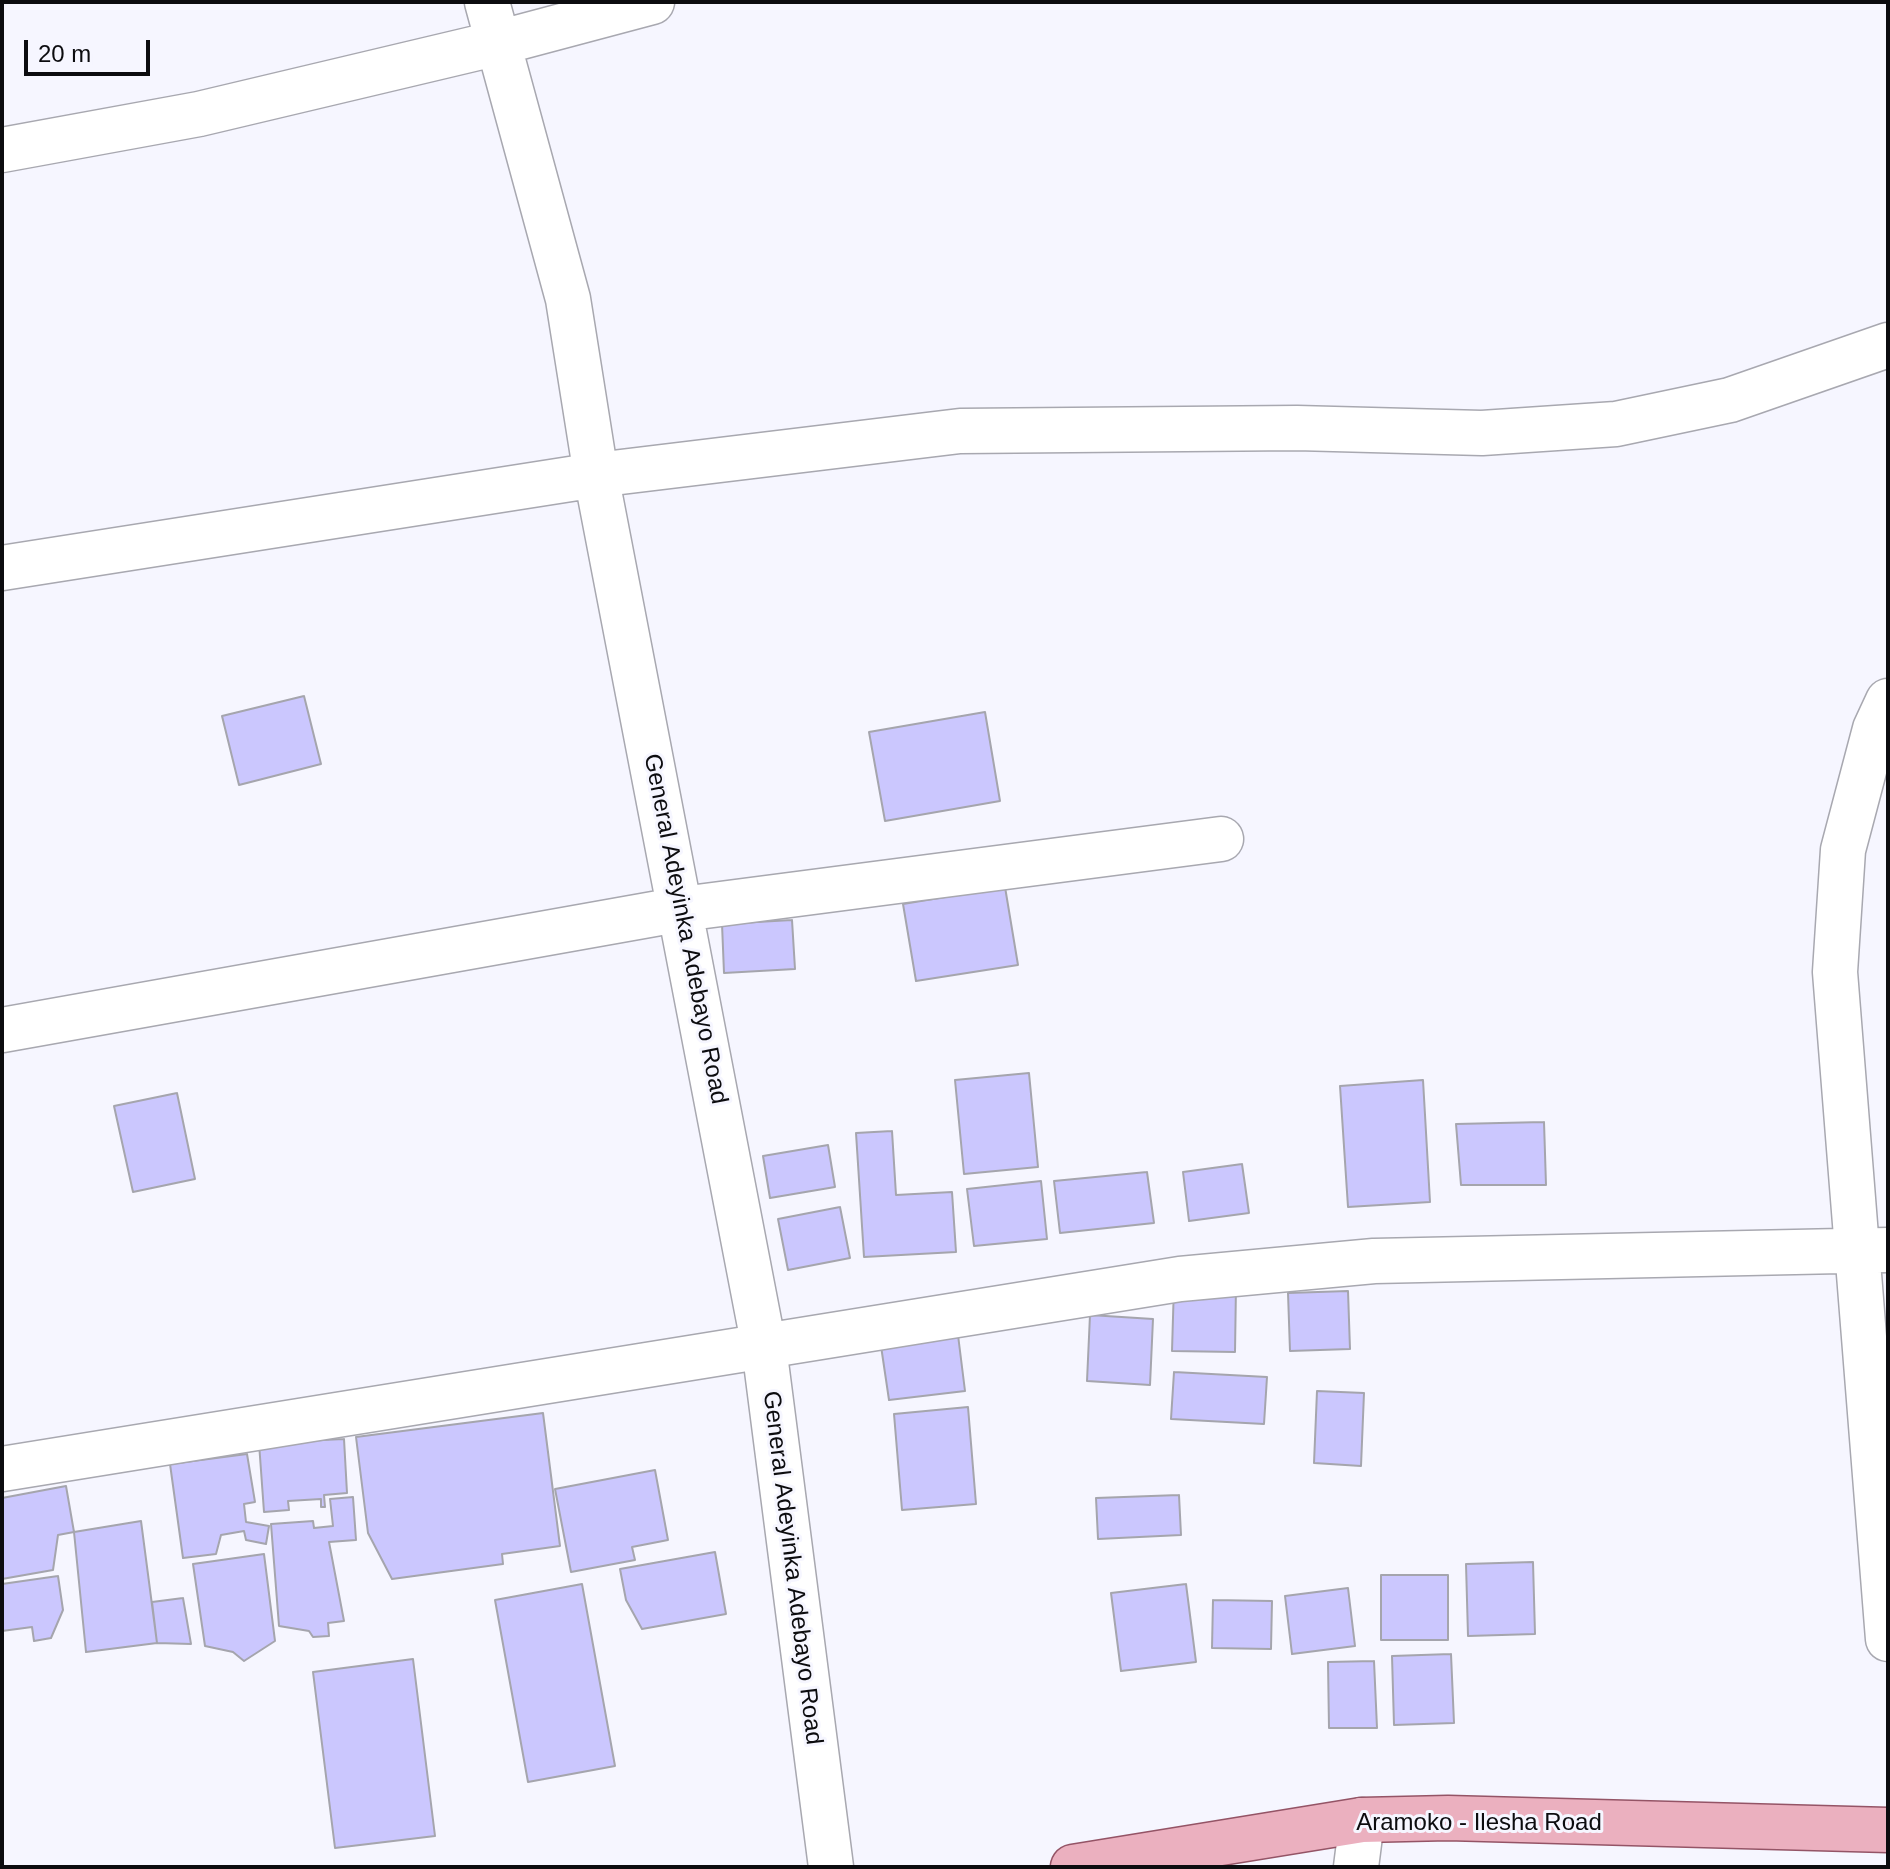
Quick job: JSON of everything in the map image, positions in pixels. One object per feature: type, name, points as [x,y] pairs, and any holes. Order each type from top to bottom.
[{"type":"main road","name":"Aramoko - Ilesha Road","points":[[1073,1867],[1362,1820],[1448,1818],[1888,1830]]},
{"type":"street","name":"General Adeyinka Adebayo Road","points":[[487,2],[565,285],[596,475],[764,1347],[831,1867]]},
{"type":"street","points":[[2,150],[199,114],[498,43],[652,2]]},
{"type":"street","points":[[2,568],[596,475],[960,431],[1297,428],[1482,433],[1616,424],[1730,400],[1888,345]]},
{"type":"street","points":[[1888,701],[1875,729],[1843,850],[1835,972],[1873,1252],[1888,1639]]},
{"type":"street","points":[[2,1030],[682,909],[1221,839]]},
{"type":"street","points":[[2,1469],[1180,1279],[1374,1261],[1873,1252]]},
{"type":"street","points":[[1356,1867],[1362,1820]]},
{"type":"building","points":[[304,696],[321,764],[239,785],[222,716]]},
{"type":"building","points":[[985,712],[1000,801],[885,821],[869,732]]},
{"type":"building","points":[[1005,887],[1018,965],[916,981],[903,904]]},
{"type":"building","points":[[792,920],[795,969],[724,973],[722,924]]},
{"type":"building","points":[[1029,1073],[1038,1167],[964,1174],[955,1080]]},
{"type":"building","points":[[1423,1080],[1430,1202],[1348,1207],[1340,1086]]},
{"type":"building","points":[[177,1093],[195,1179],[133,1192],[114,1106]]},
{"type":"building","points":[[1544,1122],[1546,1185],[1461,1185],[1456,1124]]},
{"type":"building","points":[[892,1131],[896,1195],[952,1192],[956,1252],[864,1257],[856,1133]]},
{"type":"building","points":[[828,1145],[835,1187],[770,1198],[763,1156]]},
{"type":"building","points":[[1242,1164],[1249,1213],[1189,1221],[1183,1172]]},
{"type":"building","points":[[1147,1172],[1154,1223],[1060,1233],[1054,1181]]},
{"type":"building","points":[[1041,1181],[1047,1239],[974,1246],[967,1189]]},
{"type":"building","points":[[840,1207],[850,1258],[788,1270],[778,1219]]},
{"type":"building","points":[[1174,1284],[1236,1286],[1235,1352],[1172,1351]]},
{"type":"building","points":[[1348,1291],[1350,1349],[1290,1351],[1288,1293]]},
{"type":"building","points":[[1090,1315],[1153,1319],[1150,1385],[1087,1381]]},
{"type":"building","points":[[958,1335],[965,1391],[889,1400],[881,1346]]},
{"type":"building","points":[[1174,1372],[1267,1377],[1264,1424],[1171,1419]]},
{"type":"building","points":[[1317,1391],[1364,1393],[1361,1466],[1314,1463]]},
{"type":"building","points":[[968,1407],[976,1504],[902,1510],[894,1414]]},
{"type":"building","points":[[543,1413],[560,1546],[502,1554],[503,1564],[392,1579],[368,1533],[356,1437]]},
{"type":"building","points":[[344,1439],[347,1493],[324,1495],[325,1507],[321,1507],[321,1499],[288,1501],[289,1510],[264,1512],[259,1443]]},
{"type":"building","points":[[247,1454],[255,1502],[244,1504],[246,1522],[269,1526],[266,1544],[246,1540],[244,1531],[221,1535],[216,1554],[183,1558],[170,1464]]},
{"type":"building","points":[[655,1470],[668,1540],[632,1547],[635,1560],[571,1572],[555,1489]]},
{"type":"building","points":[[66,1486],[74,1532],[58,1535],[53,1570],[2,1579],[2,1498]]},
{"type":"building","points":[[1179,1495],[1181,1535],[1098,1539],[1096,1498]]},
{"type":"building","points":[[353,1497],[356,1540],[329,1542],[344,1621],[328,1623],[329,1636],[313,1637],[309,1631],[279,1626],[271,1524],[313,1521],[314,1528],[333,1526],[330,1499]]},
{"type":"building","points":[[141,1521],[157,1643],[86,1652],[74,1532]]},
{"type":"building","points":[[715,1552],[726,1614],[642,1629],[626,1600],[620,1569]]},
{"type":"building","points":[[264,1554],[275,1641],[244,1661],[233,1652],[205,1646],[193,1564]]},
{"type":"building","points":[[1533,1562],[1535,1634],[1468,1636],[1466,1564]]},
{"type":"building","points":[[1381,1575],[1448,1575],[1448,1640],[1381,1640]]},
{"type":"building","points":[[58,1576],[63,1610],[51,1638],[34,1641],[32,1627],[2,1631],[2,1584]]},
{"type":"building","points":[[582,1584],[615,1766],[528,1782],[495,1600]]},
{"type":"building","points":[[1186,1584],[1196,1662],[1121,1671],[1111,1593]]},
{"type":"building","points":[[1348,1588],[1355,1646],[1292,1654],[1285,1596]]},
{"type":"building","points":[[183,1598],[191,1644],[157,1643],[152,1602]]},
{"type":"building","points":[[1213,1600],[1272,1601],[1271,1649],[1212,1648]]},
{"type":"building","points":[[1451,1654],[1454,1723],[1394,1725],[1392,1656]]},
{"type":"building","points":[[413,1659],[435,1836],[335,1848],[313,1672]]},
{"type":"building","points":[[1374,1661],[1377,1728],[1329,1728],[1328,1662]]}]
